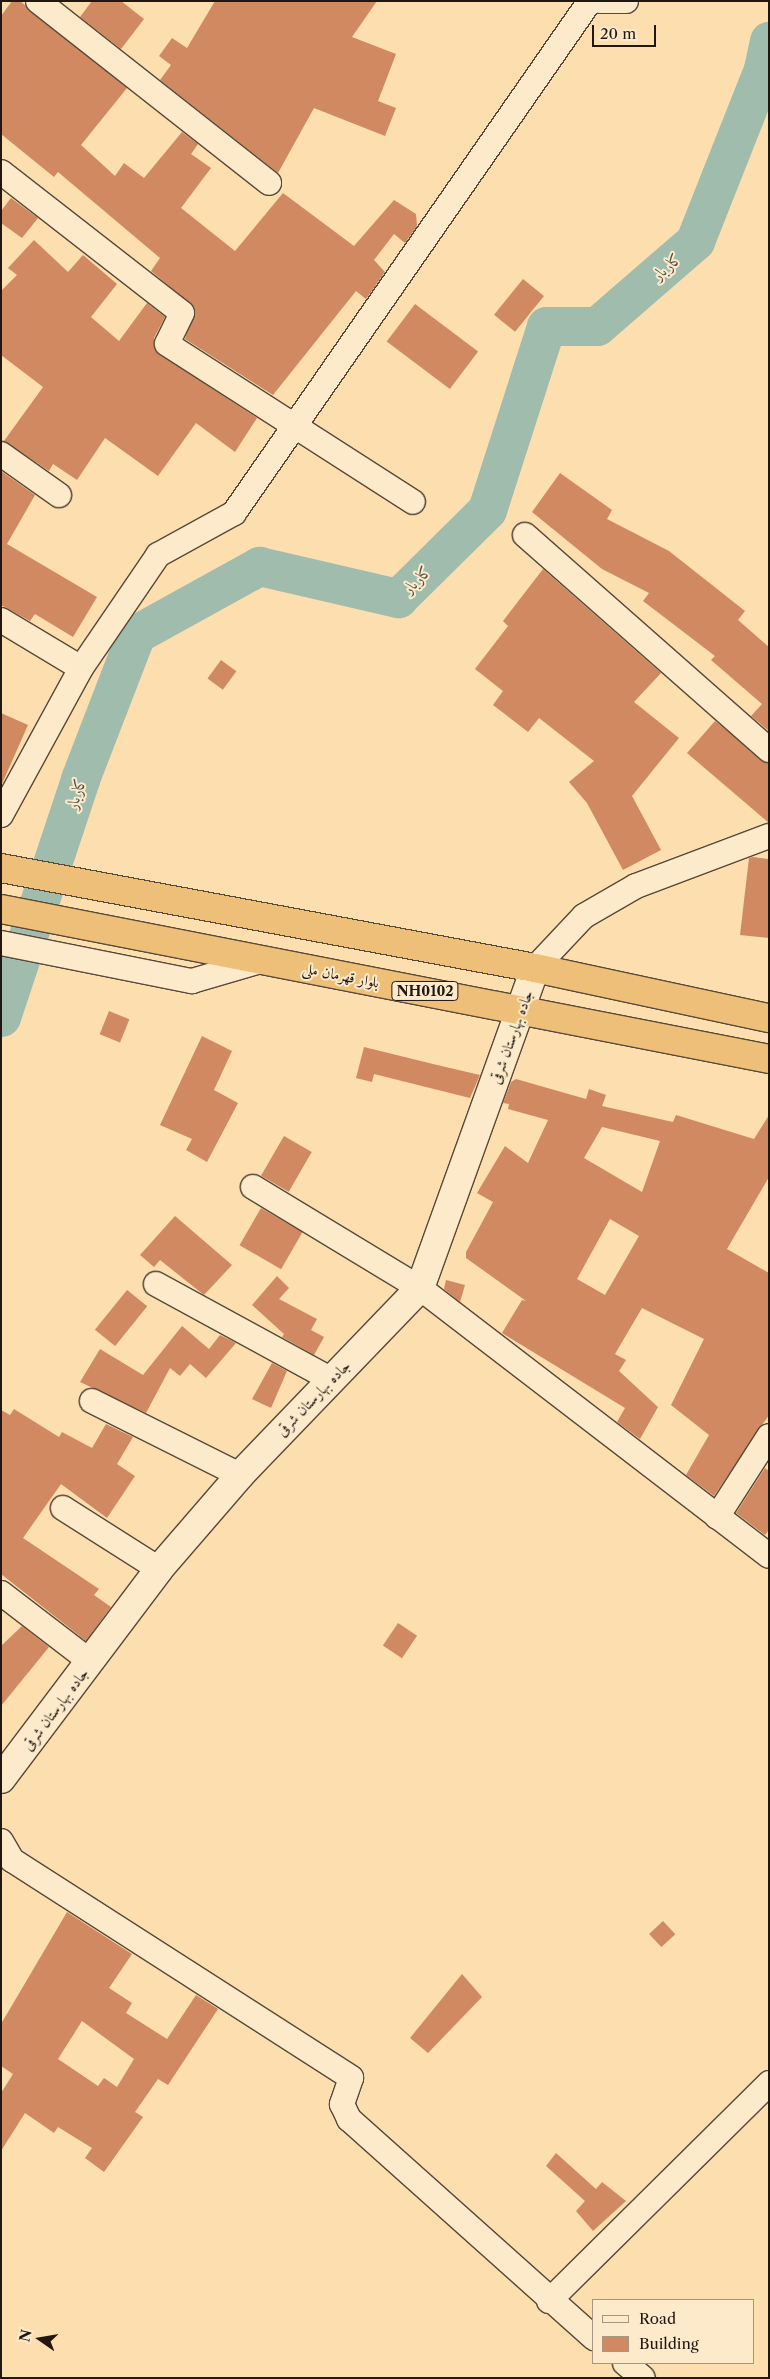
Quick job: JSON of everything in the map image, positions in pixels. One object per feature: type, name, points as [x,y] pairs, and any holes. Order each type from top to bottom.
[{"type":"highway","points":[[1,868],[535,968],[769,1018]]},
{"type":"highway","name":"بلوار قهرمان ملی","points":[[1,908],[769,1059]]},
{"type":"street","points":[[38,1],[269,183]]},
{"type":"street","points":[[1,815],[81,668],[158,555],[234,513],[590,1]]},
{"type":"street","points":[[600,1],[626,1]]},
{"type":"street","points":[[1,172],[182,314],[167,344],[413,502]]},
{"type":"street","points":[[1,454],[59,495]]},
{"type":"street","points":[[525,535],[769,750]]},
{"type":"street","points":[[1,620],[81,668]]},
{"type":"street","points":[[535,968],[584,916],[636,886],[769,836]]},
{"type":"street","points":[[1,943],[192,981],[264,960]]},
{"type":"street","name":"جاده بهارستان شرقی","points":[[2,1776],[91,1662],[159,1569],[240,1475],[330,1378],[420,1288],[535,968]]},
{"type":"street","points":[[253,1187],[420,1288],[769,1556]]},
{"type":"street","points":[[156,1284],[330,1378]]},
{"type":"street","points":[[92,1401],[240,1475]]},
{"type":"street","points":[[717,1517],[769,1436]]},
{"type":"street","points":[[62,1508],[159,1569]]},
{"type":"street","points":[[1,1593],[91,1662]]},
{"type":"street","points":[[1,1842],[12,1860],[351,2078],[342,2104],[349,2119],[549,2302],[592,2336]]},
{"type":"street","points":[[549,2302],[769,2083]]},
{"type":"street","points":[[626,2364],[643,2378]]},
{"type":"building","points":[[12,1],[20,1],[127,88],[81,145],[115,176],[124,163],[144,178],[182,132],[198,144],[191,154],[211,168],[181,208],[235,251],[283,193],[354,246],[394,200],[416,214],[417,226],[405,243],[394,234],[374,260],[385,272],[366,299],[356,291],[273,395],[185,339],[194,307],[151,271],[160,258],[58,172],[54,177],[1,134],[1,16]]},
{"type":"building","points":[[92,1],[121,1],[144,19],[121,49],[80,17]]},
{"type":"building","points":[[215,1],[377,1],[352,37],[396,54],[378,101],[396,108],[385,136],[314,108],[278,173],[160,80],[171,65],[159,56],[172,38],[187,48]]},
{"type":"building","points":[[11,198],[38,218],[22,238],[1,223],[1,211]]},
{"type":"building","points":[[34,240],[68,272],[83,255],[117,284],[91,317],[119,341],[147,303],[165,317],[154,338],[155,351],[257,418],[235,452],[196,423],[158,476],[105,438],[77,480],[53,464],[49,471],[4,441],[43,387],[1,355],[1,291],[17,275],[8,268]]},
{"type":"building","points":[[523,279],[544,296],[515,332],[494,315]]},
{"type":"building","points":[[415,304],[478,352],[450,389],[387,342]]},
{"type":"building","points":[[1,471],[35,495],[7,544],[97,597],[73,637],[35,614],[30,621],[1,605]]},
{"type":"building","points":[[560,473],[612,510],[607,519],[669,551],[745,611],[738,620],[769,647],[769,731],[751,716],[762,704],[711,660],[715,656],[643,601],[649,593],[602,569],[532,512]]},
{"type":"building","points":[[543,569],[661,673],[634,702],[679,738],[632,796],[661,850],[623,870],[587,803],[569,782],[594,761],[539,718],[528,732],[493,705],[503,691],[475,669],[508,626],[503,621]]},
{"type":"building","points":[[221,660],[236,671],[223,690],[207,679]]},
{"type":"building","points":[[1,713],[28,725],[1,786]]},
{"type":"building","points":[[715,721],[769,763],[769,823],[687,753]]},
{"type":"building","points":[[749,858],[769,859],[769,938],[740,935]]},
{"type":"building","points":[[109,1011],[129,1019],[120,1042],[100,1034]]},
{"type":"building","points":[[202,1036],[232,1051],[214,1090],[238,1103],[207,1162],[186,1150],[192,1139],[160,1125]]},
{"type":"building","points":[[364,1047],[480,1075],[470,1098],[374,1074],[372,1082],[356,1078]]},
{"type":"building","points":[[516,1079],[586,1099],[589,1089],[606,1095],[602,1106],[673,1122],[676,1115],[754,1139],[769,1115],[769,1177],[727,1249],[769,1273],[769,1415],[714,1496],[686,1475],[709,1435],[671,1405],[704,1339],[642,1308],[615,1354],[626,1360],[619,1371],[658,1407],[640,1439],[617,1422],[625,1408],[502,1333],[522,1300],[526,1301],[466,1258],[466,1252],[493,1202],[477,1193],[505,1146],[528,1163],[548,1120],[508,1109],[509,1104],[503,1103],[511,1082]],"holes":[[[602,1127],[660,1141],[642,1192],[584,1158]],[[610,1219],[639,1236],[605,1295],[577,1279]]]},
{"type":"building","points":[[284,1136],[312,1152],[289,1192],[261,1176]]},
{"type":"building","points":[[261,1208],[303,1232],[281,1269],[239,1245]]},
{"type":"building","points":[[175,1216],[232,1265],[204,1295],[160,1260],[154,1267],[140,1255]]},
{"type":"building","points":[[277,1276],[289,1288],[279,1299],[317,1319],[311,1330],[324,1337],[314,1355],[282,1337],[284,1334],[252,1305]]},
{"type":"building","points":[[446,1280],[465,1285],[460,1302],[444,1289]]},
{"type":"building","points":[[127,1290],[147,1306],[115,1346],[95,1330]]},
{"type":"building","points":[[182,1326],[209,1349],[220,1335],[236,1343],[206,1378],[190,1364],[180,1376],[170,1368],[146,1413],[80,1382],[100,1349],[143,1375]]},
{"type":"building","points":[[272,1363],[287,1371],[271,1408],[252,1399]]},
{"type":"building","points":[[14,1409],[59,1437],[62,1432],[92,1448],[106,1424],[133,1437],[117,1464],[135,1476],[107,1518],[61,1484],[23,1538],[99,1589],[94,1595],[111,1607],[86,1641],[1,1574],[1,1410],[10,1415]]},
{"type":"building","points":[[765,1468],[769,1471],[769,1530],[765,1535],[736,1513]]},
{"type":"building","points":[[398,1623],[417,1636],[402,1658],[383,1645]]},
{"type":"building","points":[[22,1626],[49,1647],[1,1706],[1,1646]]},
{"type":"building","points":[[67,1912],[132,1954],[109,1988],[132,2003],[126,2013],[167,2039],[196,1995],[218,2009],[168,2085],[158,2079],[135,2112],[143,2117],[104,2172],[85,2158],[92,2148],[58,2127],[54,2133],[25,2113],[1,2151],[1,2093],[13,2074],[1,2066],[1,2024]],"holes":[[[82,2021],[134,2059],[117,2087],[104,2078],[98,2086],[58,2059]]]},
{"type":"building","points":[[663,1921],[675,1934],[661,1947],[649,1934]]},
{"type":"building","points":[[462,1974],[482,1997],[428,2053],[410,2038]]},
{"type":"building","points":[[556,2153],[596,2189],[602,2182],[626,2201],[593,2231],[576,2211],[585,2201],[546,2166]]},
{"type":"waterway","name":"کاربار","points":[[1,1017],[80,779],[136,634],[259,566],[398,598],[487,510],[546,326],[597,326],[695,241],[763,69],[769,41]]}]
